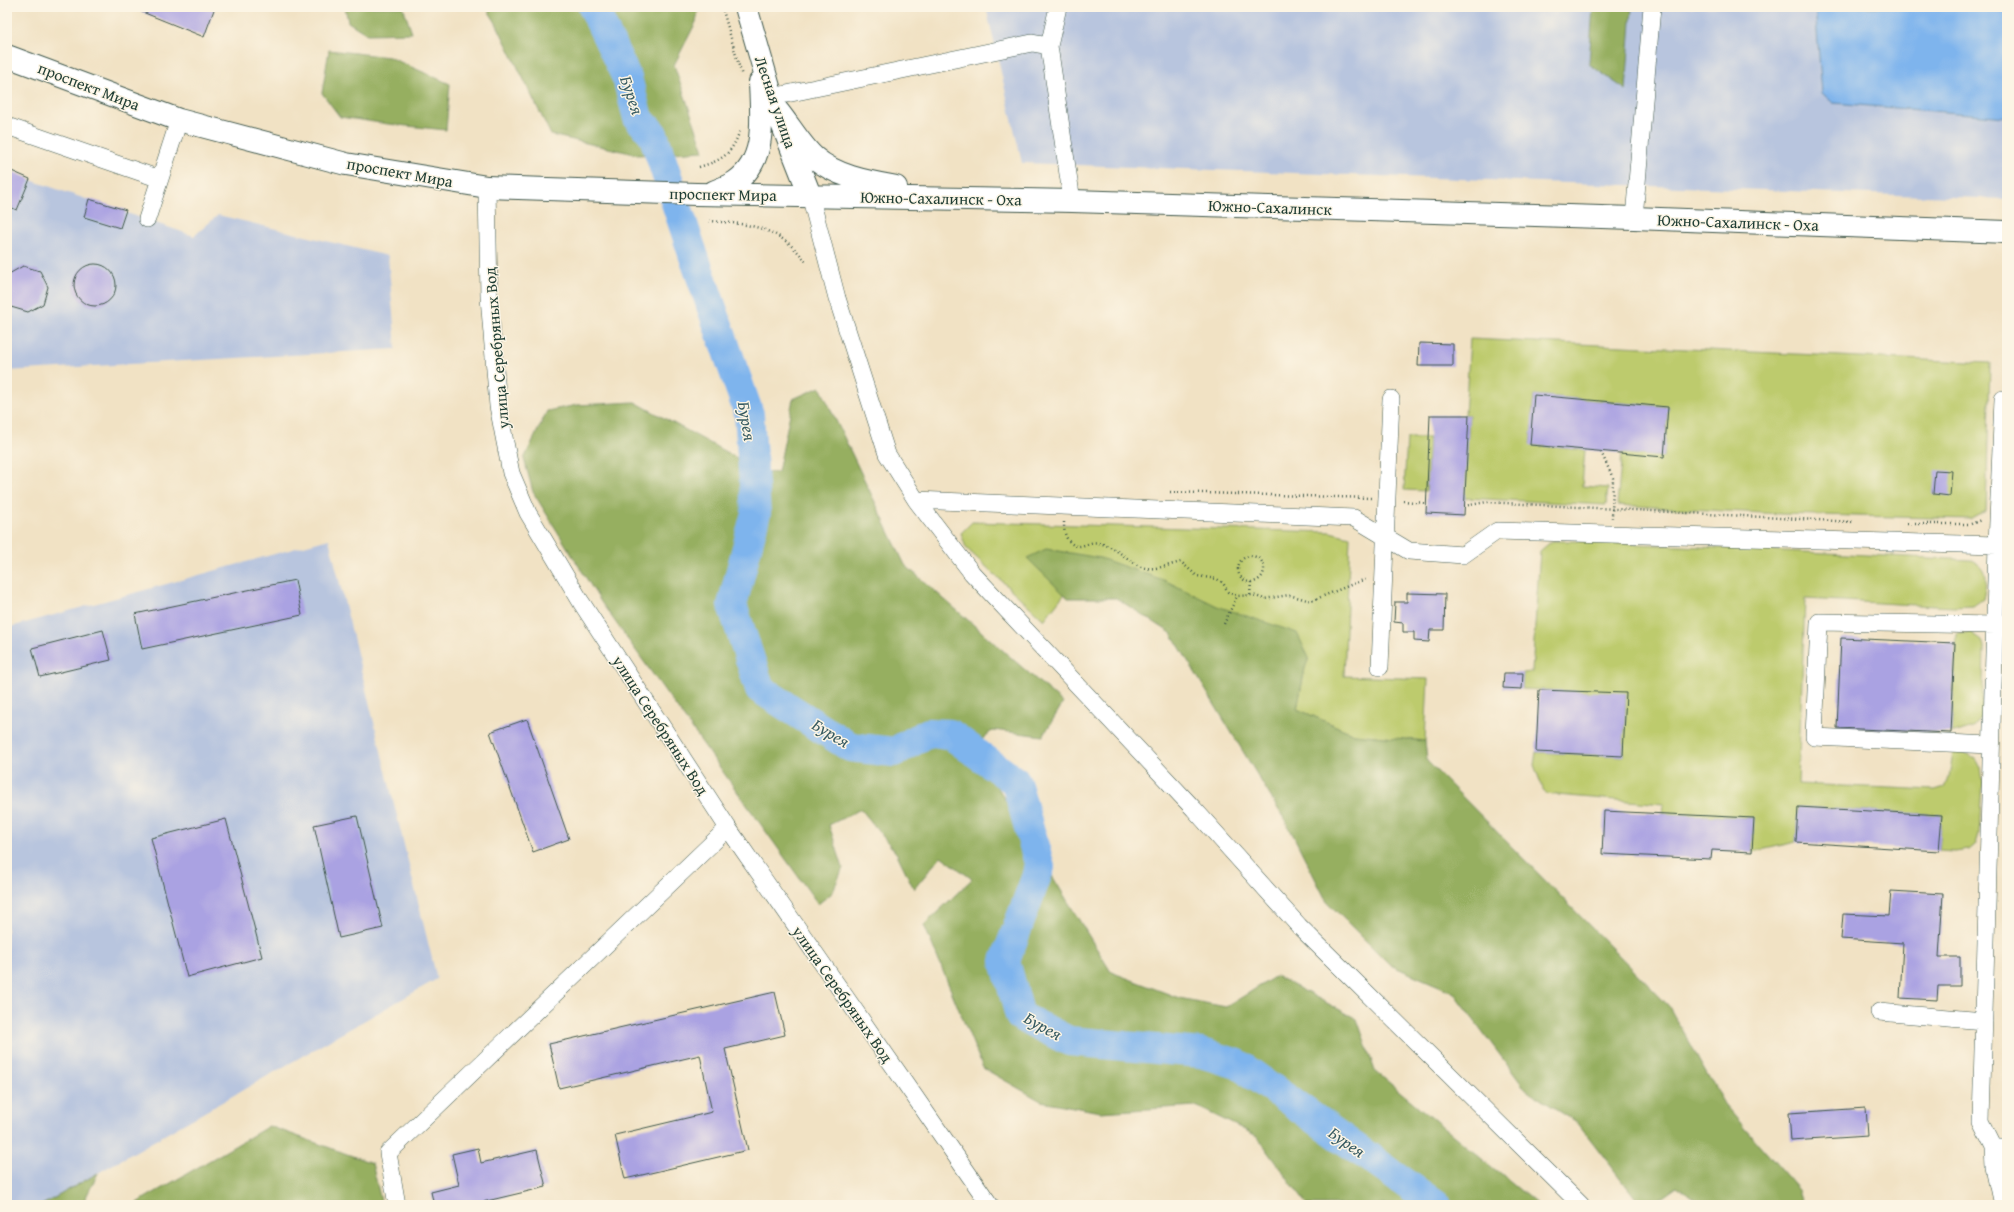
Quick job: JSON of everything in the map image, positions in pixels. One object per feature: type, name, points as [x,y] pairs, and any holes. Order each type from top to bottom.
[{"type":"main road","name":"Лесная улица","points":[[746,7],[774,103],[810,195]]},
{"type":"main road","points":[[702,194],[736,182],[754,163],[761,132],[760,55]]},
{"type":"main road","name":"проспект Мира","points":[[7,56],[179,120],[346,164],[487,187],[702,194],[810,195]]},
{"type":"main road","points":[[774,103],[815,158],[839,173],[875,183],[966,199]]},
{"type":"main road","name":"Южно-Сахалинск - Оха","points":[[810,195],[1072,201]]},
{"type":"main road","name":"Южно-Сахалинск","points":[[1072,201],[1469,213]]},
{"type":"main road","name":"Южно-Сахалинск - Оха","points":[[1469,213],[2007,232]]},
{"type":"street","points":[[1634,218],[1652,7]]},
{"type":"street","points":[[1059,8],[1049,46],[1072,201]]},
{"type":"street","points":[[774,103],[1032,43],[1049,46]]},
{"type":"street","points":[[147,219],[179,120]]},
{"type":"street","points":[[7,126],[160,179]]},
{"type":"street","name":"улица Серебряных Вод","points":[[487,187],[490,297],[498,398],[512,473],[528,513],[581,602],[728,828],[990,1205]]},
{"type":"street","points":[[810,195],[837,298],[887,454],[916,500],[972,573],[1194,809],[1299,926],[1581,1205]]},
{"type":"street","points":[[1380,667],[1391,399]]},
{"type":"street","points":[[2003,1205],[1995,1168],[2000,1148],[1981,1122],[1998,514],[2003,399],[2007,399]]},
{"type":"street","points":[[916,500],[1354,518],[1409,551],[1463,555],[1497,531],[1997,546]]},
{"type":"street","points":[[1991,745],[1814,737],[1819,622],[1995,625]]},
{"type":"street","points":[[397,1205],[388,1153],[728,828]]},
{"type":"street","points":[[1880,1012],[1984,1021]]},
{"type":"path","points":[[722,7],[743,80]]},
{"type":"path","points":[[699,167],[719,161],[735,144],[740,129]]},
{"type":"path","points":[[709,221],[757,227],[779,236],[795,247],[807,264]]},
{"type":"path","points":[[1601,452],[1613,478],[1611,534]]},
{"type":"path","points":[[1464,506],[1487,502],[1861,523]]},
{"type":"path","points":[[1063,506],[1065,535],[1070,542],[1080,547],[1097,542],[1123,554],[1140,566],[1164,567],[1181,562],[1197,576],[1216,579],[1223,583],[1228,592],[1237,596],[1250,595],[1264,600],[1289,595],[1312,601],[1383,572]]},
{"type":"path","points":[[1900,524],[1971,524],[1998,514]]},
{"type":"path","points":[[1250,556],[1257,558],[1264,568],[1259,579],[1251,582],[1242,580],[1238,572],[1239,563],[1250,556]]},
{"type":"path","points":[[1250,595],[1251,582]]},
{"type":"path","points":[[1224,624],[1237,596]]},
{"type":"shaded area","points":[[986,7],[2007,7],[2007,199],[1022,163]]},
{"type":"shaded area","points":[[7,172],[194,236],[218,215],[388,256],[396,349],[7,371]]},
{"type":"shaded area","points":[[329,539],[437,979],[42,1205],[7,1205],[7,628]]},
{"type":"green space","points":[[345,7],[403,7],[412,33],[367,34],[348,22]]},
{"type":"green space","points":[[486,7],[699,7],[696,22],[674,65],[704,151],[639,155],[551,135],[496,23]]},
{"type":"green space","points":[[1593,7],[1632,7],[1626,90],[1589,64]]},
{"type":"green space","points":[[329,50],[389,57],[450,84],[446,130],[340,117],[322,93]]},
{"type":"green space","points":[[1470,339],[1990,363],[1986,511],[1971,519],[1781,514],[1617,505],[1622,453],[1664,457],[1668,407],[1534,395],[1532,415],[1586,420],[1532,425],[1530,445],[1585,450],[1582,486],[1608,488],[1606,505],[1464,498],[1469,415],[1465,415]]},
{"type":"green space","points":[[820,387],[905,565],[1063,703],[1043,736],[993,730],[973,747],[1111,972],[1179,998],[1226,1007],[1276,976],[1357,1019],[1375,1071],[1538,1205],[1307,1205],[1257,1136],[1196,1106],[1100,1112],[1041,1101],[983,1068],[924,925],[972,879],[941,856],[914,889],[897,854],[861,809],[829,825],[843,868],[832,893],[818,904],[601,602],[533,492],[524,459],[547,411],[577,405],[635,402],[764,473],[778,472],[793,399]]},
{"type":"green space","points":[[1407,438],[1429,438],[1426,491],[1404,490]]},
{"type":"green space","points":[[972,522],[1330,532],[1350,537],[1344,676],[1428,679],[1425,741],[1354,734],[1297,709],[1305,668],[1078,576],[1044,620],[966,548],[961,533]]},
{"type":"green space","points":[[1552,541],[1971,560],[1977,563],[1984,571],[1986,581],[1983,599],[1973,606],[1953,607],[1805,599],[1798,784],[1935,790],[1945,787],[1949,777],[1953,752],[1957,751],[1970,755],[1976,759],[1980,766],[1982,782],[1979,834],[1976,844],[1969,850],[1955,852],[1939,851],[1942,815],[1798,807],[1796,842],[1752,852],[1754,818],[1663,814],[1664,804],[1545,794],[1534,765],[1536,752],[1623,756],[1626,694],[1522,689],[1523,673],[1532,672],[1540,551]]},
{"type":"green space","points":[[1046,549],[1100,558],[1166,581],[1217,606],[1297,633],[1309,658],[1305,668],[1297,709],[1354,734],[1425,741],[1427,761],[1668,1005],[1724,1104],[1799,1190],[1804,1205],[1703,1205],[1677,1186],[1650,1205],[1641,1205],[1577,1122],[1526,1090],[1453,992],[1390,965],[1327,902],[1289,827],[1171,633],[1116,598],[1068,598],[1027,558]]},
{"type":"green space","points":[[1971,632],[1982,640],[1984,647],[1982,716],[1973,727],[1951,734],[1957,634]]},
{"type":"green space","points":[[269,1126],[372,1163],[382,1205],[133,1205]]},
{"type":"green space","points":[[98,1173],[82,1205],[42,1205]]},
{"type":"water","points":[[1815,7],[2007,7],[2007,117],[1833,103],[1822,93]]},
{"type":"building","points":[[130,7],[215,7],[204,37]]},
{"type":"building","points":[[7,169],[30,179],[17,210],[7,206]]},
{"type":"building","points":[[89,199],[126,210],[120,228],[84,217]]},
{"type":"building","points":[[95,264],[110,270],[116,285],[110,300],[95,306],[80,300],[74,285],[80,270]]},
{"type":"building","points":[[23,266],[40,271],[48,287],[43,304],[28,312],[11,307],[7,299],[7,275]]},
{"type":"building","points":[[1419,343],[1453,344],[1453,366],[1418,366]]},
{"type":"building","points":[[1534,395],[1668,407],[1664,457],[1530,445]]},
{"type":"building","points":[[1430,415],[1469,415],[1464,515],[1426,513]]},
{"type":"building","points":[[1935,470],[1952,471],[1950,496],[1933,494]]},
{"type":"building","points":[[295,580],[302,615],[142,649],[135,614]]},
{"type":"building","points":[[1407,593],[1445,594],[1444,630],[1430,630],[1429,642],[1414,641],[1414,632],[1403,632],[1403,623],[1394,622],[1395,602],[1407,602]]},
{"type":"building","points":[[103,630],[111,660],[40,677],[32,648]]},
{"type":"building","points":[[1841,638],[1955,643],[1951,733],[1837,728]]},
{"type":"building","points":[[1504,673],[1523,673],[1522,689],[1503,688]]},
{"type":"building","points":[[1539,690],[1626,693],[1623,756],[1536,752]]},
{"type":"building","points":[[527,719],[569,839],[533,852],[490,732]]},
{"type":"building","points":[[1798,807],[1942,815],[1939,851],[1796,842]]},
{"type":"building","points":[[1604,811],[1754,818],[1752,852],[1712,850],[1711,859],[1602,854]]},
{"type":"building","points":[[357,816],[383,928],[339,938],[314,825]]},
{"type":"building","points":[[226,819],[262,957],[187,977],[151,838]]},
{"type":"building","points":[[1891,891],[1943,894],[1939,957],[1960,957],[1960,986],[1938,986],[1937,1000],[1900,998],[1903,943],[1841,939],[1843,914],[1889,916]]},
{"type":"building","points":[[775,992],[785,1035],[725,1049],[748,1150],[625,1179],[615,1135],[712,1112],[700,1055],[559,1088],[549,1044]]},
{"type":"building","points":[[1866,1108],[1868,1136],[1791,1141],[1789,1113]]},
{"type":"building","points":[[478,1148],[481,1163],[537,1150],[546,1187],[470,1205],[434,1205],[431,1192],[459,1185],[452,1154]]},
{"type":"waterway","name":"Бурея","points":[[593,7],[627,78],[638,118],[653,134],[749,414],[756,513],[732,605],[760,689],[850,747],[894,752],[928,733],[950,734],[1016,782],[1040,867],[1005,961],[1020,1016],[1069,1041],[1201,1053],[1238,1064],[1436,1205]]}]
